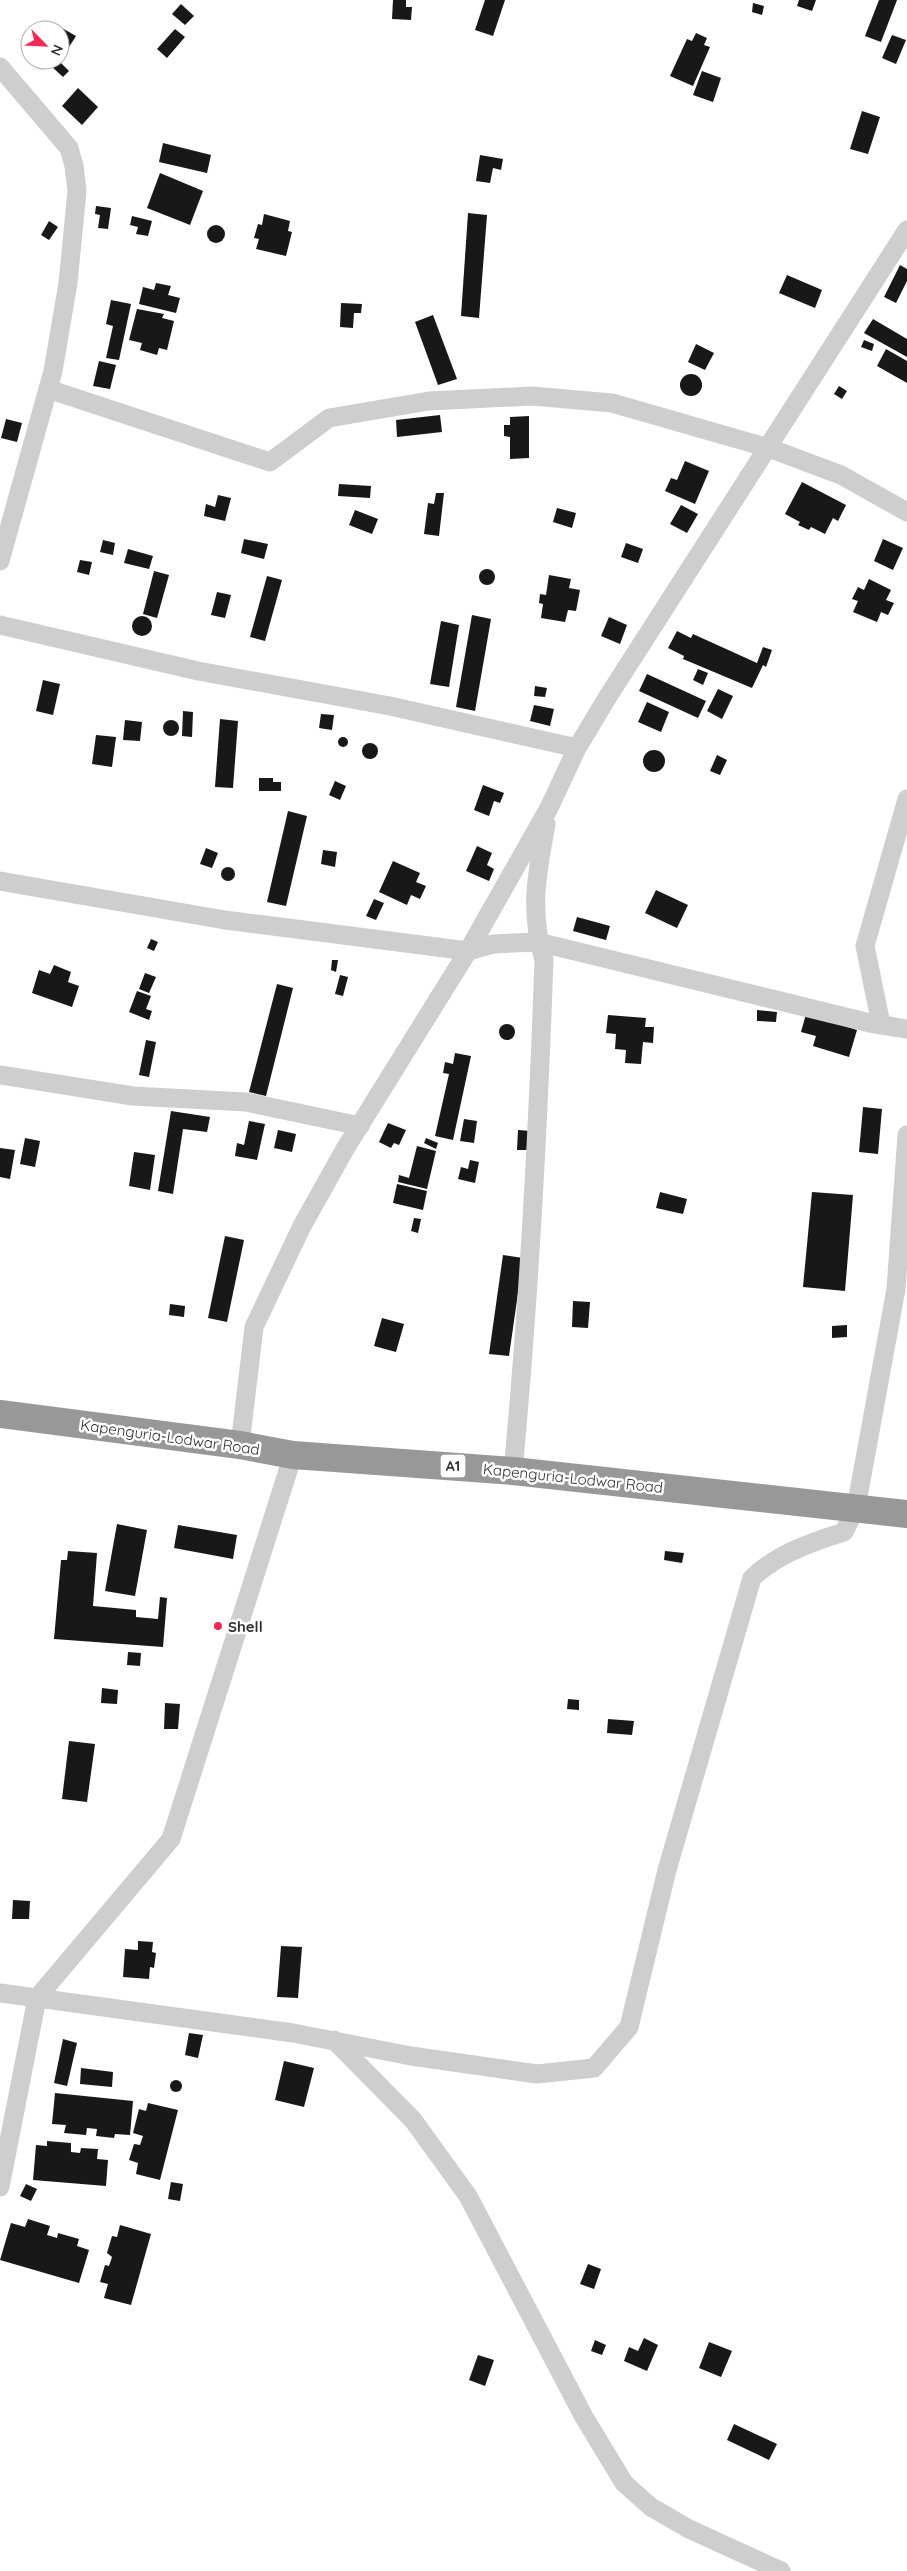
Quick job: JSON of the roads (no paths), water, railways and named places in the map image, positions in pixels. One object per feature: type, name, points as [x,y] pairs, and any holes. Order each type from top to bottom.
[{"type":"highway","name":"Kapenguria-Lodwar Road","points":[[0,1414],[240,1445],[293,1454],[513,1471],[907,1514]]},
{"type":"street","points":[[0,67],[69,148],[74,166],[77,192],[69,274],[48,389],[0,561]]},
{"type":"street","points":[[240,1445],[254,1327],[302,1226],[360,1126],[468,951],[549,808],[577,748],[907,230]]},
{"type":"street","points":[[48,389],[270,462],[329,418],[429,401],[532,396],[612,403],[769,448],[840,475],[907,512]]},
{"type":"street","points":[[0,624],[198,671],[390,706],[577,748]]},
{"type":"street","points":[[881,1024],[865,946],[907,799]]},
{"type":"street","points":[[513,1471],[524,1355],[536,1168],[544,960],[535,927],[535,887],[549,808]]},
{"type":"street","points":[[0,881],[225,920],[468,951],[493,944],[538,942],[907,1029]]},
{"type":"street","points":[[0,1075],[134,1096],[246,1102],[360,1126]]},
{"type":"street","points":[[0,1993],[293,2032],[411,2056],[537,2074],[594,2068],[629,2027],[667,1870],[752,1578],[766,1564],[809,1543],[844,1532],[856,1508],[901,1290],[907,1135]]},
{"type":"street","points":[[0,2187],[37,1998],[171,1839],[293,1454]]},
{"type":"street","points":[[334,2040],[413,2120],[468,2196],[584,2417],[624,2483],[651,2508],[781,2571]]},
{"type":"place","name":"Shell","points":[[218,1626]]}]
